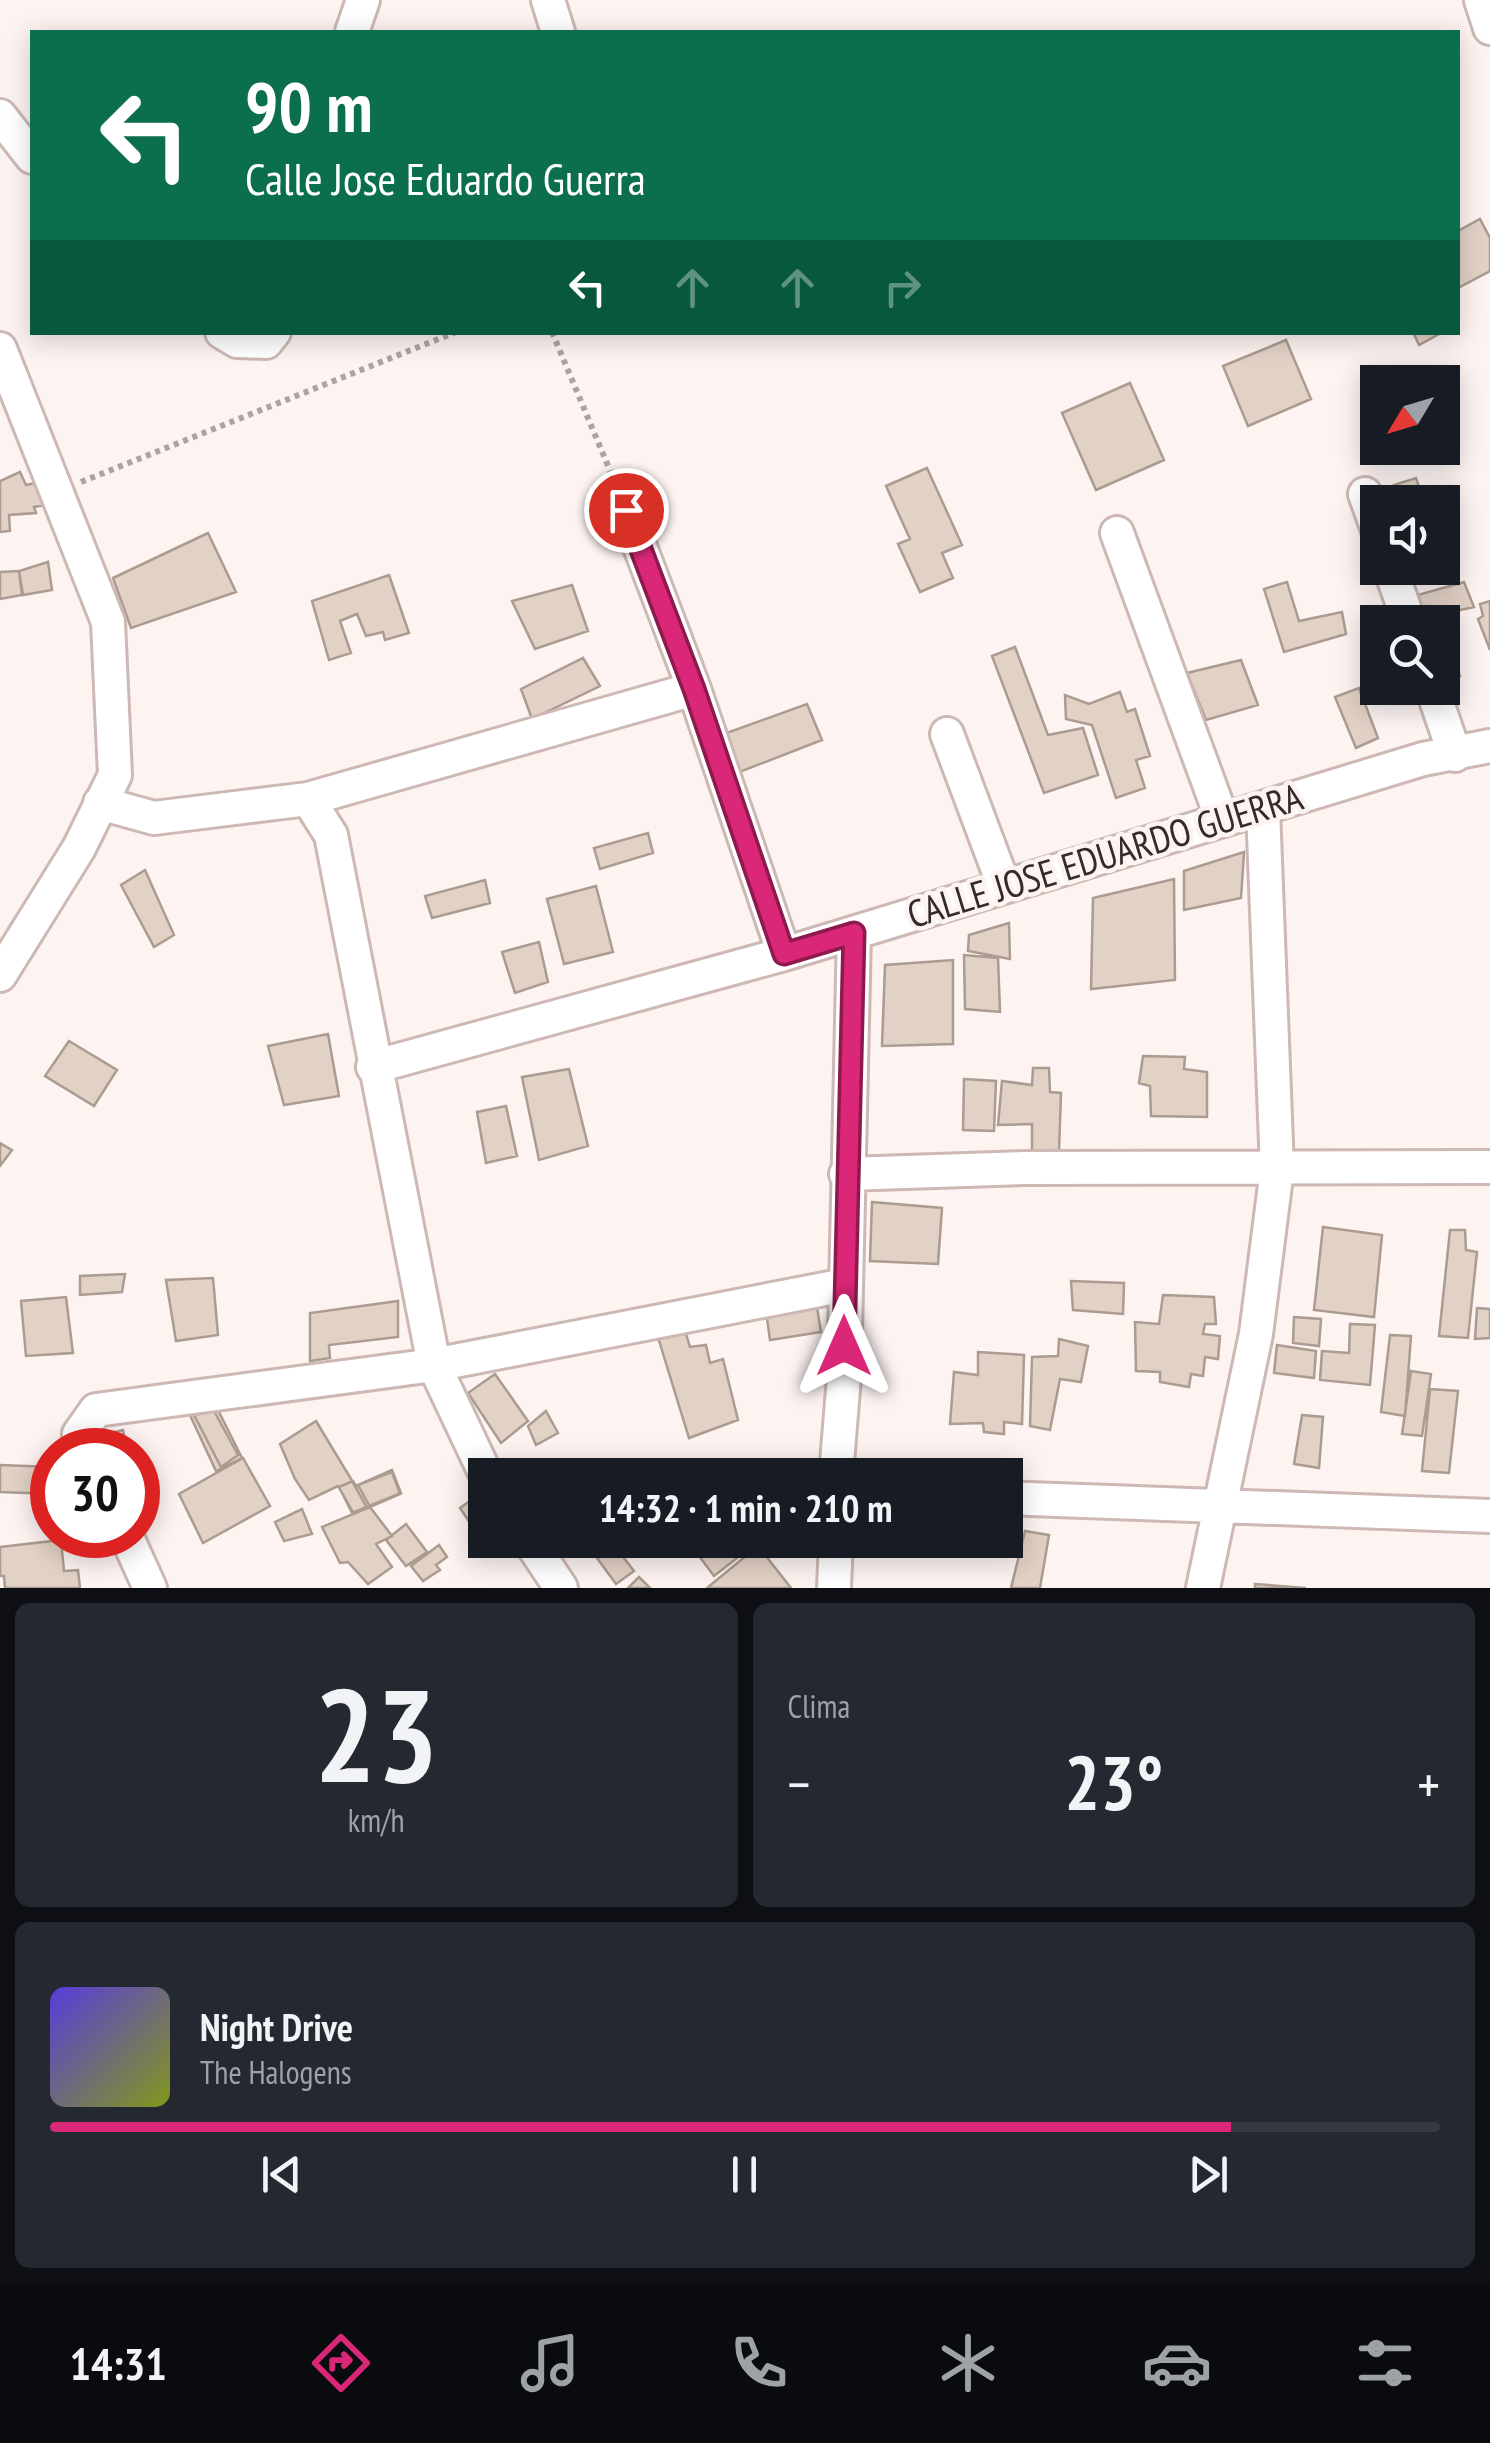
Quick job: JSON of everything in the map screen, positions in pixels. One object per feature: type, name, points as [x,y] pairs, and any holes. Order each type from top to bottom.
[{"type":"street","points":[[353,30],[363,0]]},
{"type":"street","points":[[548,0],[557,30]]},
{"type":"street","points":[[1481,0],[1490,28]]},
{"type":"street","points":[[0,116],[30,154]]},
{"type":"street","points":[[227,335],[237,341],[266,342],[272,335]]},
{"type":"street","points":[[0,349],[60,491],[108,622],[116,775],[80,848],[0,975]]},
{"type":"street","points":[[626,510],[694,689],[784,954]]},
{"type":"street","points":[[1118,534],[1222,819]]},
{"type":"street","points":[[100,803],[154,818],[308,799],[694,689]]},
{"type":"street","points":[[1438,705],[1455,755]]},
{"type":"street","points":[[947,734],[1004,886]]},
{"type":"street","name":"CALLE JOSE EDUARDO GUERRA","points":[[373,1067],[784,954],[1423,759],[1490,746]]},
{"type":"street","points":[[308,799],[332,834],[373,1067],[434,1365],[478,1458]]},
{"type":"street","points":[[1203,1588],[1256,1334],[1276,1170],[1263,809]]},
{"type":"street","points":[[837,1458],[844,1377],[854,933]]},
{"type":"street","points":[[846,1174],[1024,1168],[1490,1167]]},
{"type":"street","points":[[83,1428],[96,1410],[434,1365],[845,1285]]},
{"type":"street","points":[[1023,1499],[1490,1516]]},
{"type":"street","points":[[136,1558],[150,1588]]},
{"type":"street","points":[[541,1558],[561,1588]]},
{"type":"street","points":[[834,1588],[835,1558]]},
{"type":"path","points":[[60,491],[449,335]]},
{"type":"path","points":[[553,335],[626,510]]},
{"type":"building","points":[[1480,219],[1490,238],[1490,271],[1460,287],[1460,230]]},
{"type":"building","points":[[1414,335],[1437,335],[1419,345]]},
{"type":"building","points":[[1286,340],[1311,399],[1248,426],[1223,366]]},
{"type":"building","points":[[1130,383],[1164,460],[1096,490],[1062,413]]},
{"type":"building","points":[[927,468],[962,545],[942,553],[953,578],[920,592],[898,544],[910,539],[886,486]]},
{"type":"building","points":[[20,472],[26,485],[35,483],[45,505],[34,507],[36,513],[9,515],[10,531],[0,532],[0,481]]},
{"type":"building","points":[[1416,478],[1418,485],[1394,485]]},
{"type":"building","points":[[208,533],[236,592],[131,628],[113,578]]},
{"type":"building","points":[[48,562],[52,590],[23,595],[19,571]]},
{"type":"building","points":[[19,571],[22,595],[0,599],[0,572]]},
{"type":"building","points":[[389,575],[409,633],[385,640],[383,632],[366,636],[357,614],[340,621],[351,653],[329,660],[312,601]]},
{"type":"building","points":[[1287,582],[1299,621],[1342,612],[1346,634],[1284,652],[1264,589]]},
{"type":"building","points":[[1464,582],[1474,607],[1460,610],[1460,605],[1411,605],[1407,598],[1460,585]]},
{"type":"building","points":[[572,585],[588,631],[535,649],[512,601]]},
{"type":"building","points":[[1490,601],[1490,650],[1478,619],[1483,616],[1480,604]]},
{"type":"building","points":[[1015,647],[1048,735],[1083,728],[1098,775],[1044,793],[992,656]]},
{"type":"building","points":[[583,658],[600,686],[532,719],[521,689]]},
{"type":"building","points":[[1241,660],[1258,705],[1206,720],[1187,673]]},
{"type":"building","points":[[1359,688],[1360,705],[1365,705],[1378,738],[1356,748],[1335,697]]},
{"type":"building","points":[[1120,692],[1127,712],[1135,709],[1150,756],[1136,760],[1145,788],[1116,798],[1092,725],[1066,719],[1065,695],[1089,704]]},
{"type":"building","points":[[807,704],[822,740],[737,773],[721,735]]},
{"type":"building","points":[[648,833],[653,853],[600,869],[594,848]]},
{"type":"building","points":[[1244,852],[1241,898],[1184,910],[1184,871]]},
{"type":"building","points":[[145,870],[174,935],[154,947],[121,885]]},
{"type":"building","points":[[1174,879],[1175,980],[1091,989],[1093,898]]},
{"type":"building","points":[[485,880],[490,903],[432,918],[425,896]]},
{"type":"building","points":[[596,886],[613,952],[564,964],[547,899]]},
{"type":"building","points":[[1009,923],[1010,959],[968,951],[969,935]]},
{"type":"building","points":[[539,942],[548,982],[515,993],[502,952]]},
{"type":"building","points":[[964,955],[998,958],[1000,1012],[965,1009]]},
{"type":"building","points":[[953,960],[953,1044],[882,1046],[885,965]]},
{"type":"building","points":[[328,1034],[339,1096],[284,1105],[268,1046]]},
{"type":"building","points":[[69,1041],[117,1070],[94,1106],[45,1076]]},
{"type":"building","points":[[1143,1056],[1185,1057],[1184,1069],[1207,1072],[1207,1117],[1151,1116],[1150,1086],[1139,1083]]},
{"type":"building","points":[[1033,1068],[1049,1068],[1050,1092],[1061,1093],[1059,1152],[1032,1151],[1032,1124],[998,1125],[1002,1081],[1032,1085]]},
{"type":"building","points":[[569,1069],[588,1146],[539,1160],[522,1077]]},
{"type":"building","points":[[964,1079],[996,1081],[994,1131],[963,1130]]},
{"type":"building","points":[[506,1106],[517,1156],[486,1163],[477,1112]]},
{"type":"building","points":[[0,1143],[12,1150],[0,1166]]},
{"type":"building","points":[[872,1202],[942,1208],[938,1264],[870,1261]]},
{"type":"building","points":[[1323,1227],[1382,1235],[1374,1317],[1314,1310]]},
{"type":"building","points":[[1450,1230],[1465,1230],[1466,1250],[1477,1252],[1468,1338],[1439,1336]]},
{"type":"building","points":[[125,1274],[122,1292],[80,1295],[80,1276]]},
{"type":"building","points":[[213,1278],[218,1335],[176,1341],[166,1280]]},
{"type":"building","points":[[1071,1281],[1124,1283],[1123,1314],[1073,1310]]},
{"type":"building","points":[[815,1295],[821,1332],[770,1340],[765,1304]]},
{"type":"building","points":[[1163,1295],[1214,1297],[1216,1324],[1205,1324],[1203,1334],[1220,1336],[1218,1359],[1205,1357],[1203,1376],[1191,1374],[1189,1387],[1160,1382],[1160,1372],[1136,1371],[1135,1322],[1159,1324]]},
{"type":"building","points":[[66,1297],[73,1353],[26,1356],[21,1301]]},
{"type":"building","points":[[398,1301],[398,1337],[329,1345],[330,1358],[310,1361],[310,1313]]},
{"type":"building","points":[[1477,1308],[1490,1309],[1490,1338],[1475,1339]]},
{"type":"building","points":[[1294,1317],[1321,1319],[1319,1346],[1293,1343]]},
{"type":"building","points":[[1350,1324],[1375,1325],[1370,1385],[1320,1380],[1322,1351],[1349,1353]]},
{"type":"building","points":[[684,1327],[690,1347],[706,1345],[710,1363],[723,1359],[738,1420],[689,1438],[657,1334]]},
{"type":"building","points":[[1390,1335],[1411,1336],[1405,1416],[1381,1412]]},
{"type":"building","points":[[1059,1339],[1088,1346],[1081,1382],[1060,1379],[1050,1430],[1030,1426],[1032,1357],[1058,1356]]},
{"type":"building","points":[[1277,1345],[1316,1351],[1314,1378],[1274,1373]]},
{"type":"building","points":[[978,1352],[1024,1355],[1022,1424],[1004,1422],[1004,1434],[984,1432],[983,1423],[950,1424],[954,1372],[978,1375]]},
{"type":"building","points":[[1411,1371],[1431,1374],[1422,1436],[1402,1434]]},
{"type":"building","points":[[495,1374],[528,1421],[501,1443],[468,1393]]},
{"type":"building","points":[[1430,1389],[1458,1391],[1449,1473],[1422,1471]]},
{"type":"building","points":[[218,1410],[242,1458],[216,1471],[189,1413]]},
{"type":"building","points":[[214,1411],[238,1455],[221,1467],[194,1415]]},
{"type":"building","points":[[546,1411],[558,1433],[536,1445],[528,1426]]},
{"type":"building","points":[[1302,1415],[1323,1417],[1319,1468],[1294,1464]]},
{"type":"building","points":[[316,1421],[367,1508],[354,1514],[338,1486],[309,1500],[295,1479],[280,1444]]},
{"type":"building","points":[[243,1458],[270,1506],[203,1543],[179,1494]]},
{"type":"building","points":[[0,1465],[30,1466],[30,1493],[0,1492]]},
{"type":"building","points":[[392,1470],[401,1493],[352,1513],[339,1487],[353,1481],[356,1486]]},
{"type":"building","points":[[392,1472],[400,1494],[370,1507],[358,1485]]},
{"type":"building","points":[[468,1502],[468,1520],[460,1508]]},
{"type":"building","points":[[370,1507],[392,1536],[376,1544],[392,1567],[368,1584],[348,1562],[340,1563],[322,1527]]},
{"type":"building","points":[[302,1509],[312,1534],[284,1541],[275,1522]]},
{"type":"building","points":[[406,1524],[427,1552],[406,1566],[386,1540]]},
{"type":"building","points":[[1025,1531],[1049,1535],[1040,1588],[1011,1588],[1018,1558],[1023,1558]]},
{"type":"building","points":[[30,1544],[30,1558],[63,1558],[64,1571],[78,1570],[80,1588],[5,1588],[4,1576],[0,1576],[0,1547]]},
{"type":"building","points":[[439,1545],[447,1557],[436,1565],[440,1570],[423,1581],[411,1566]]},
{"type":"building","points":[[597,1558],[624,1558],[634,1571],[616,1584]]},
{"type":"building","points":[[700,1558],[737,1558],[714,1576]]},
{"type":"building","points":[[743,1558],[767,1558],[791,1588],[707,1588]]},
{"type":"building","points":[[639,1577],[650,1588],[628,1588]]},
{"type":"building","points":[[1255,1584],[1306,1588],[1255,1588]]},
{"type":"route","points":[[626,510],[694,689],[784,954],[854,933],[844,1346]]}]
